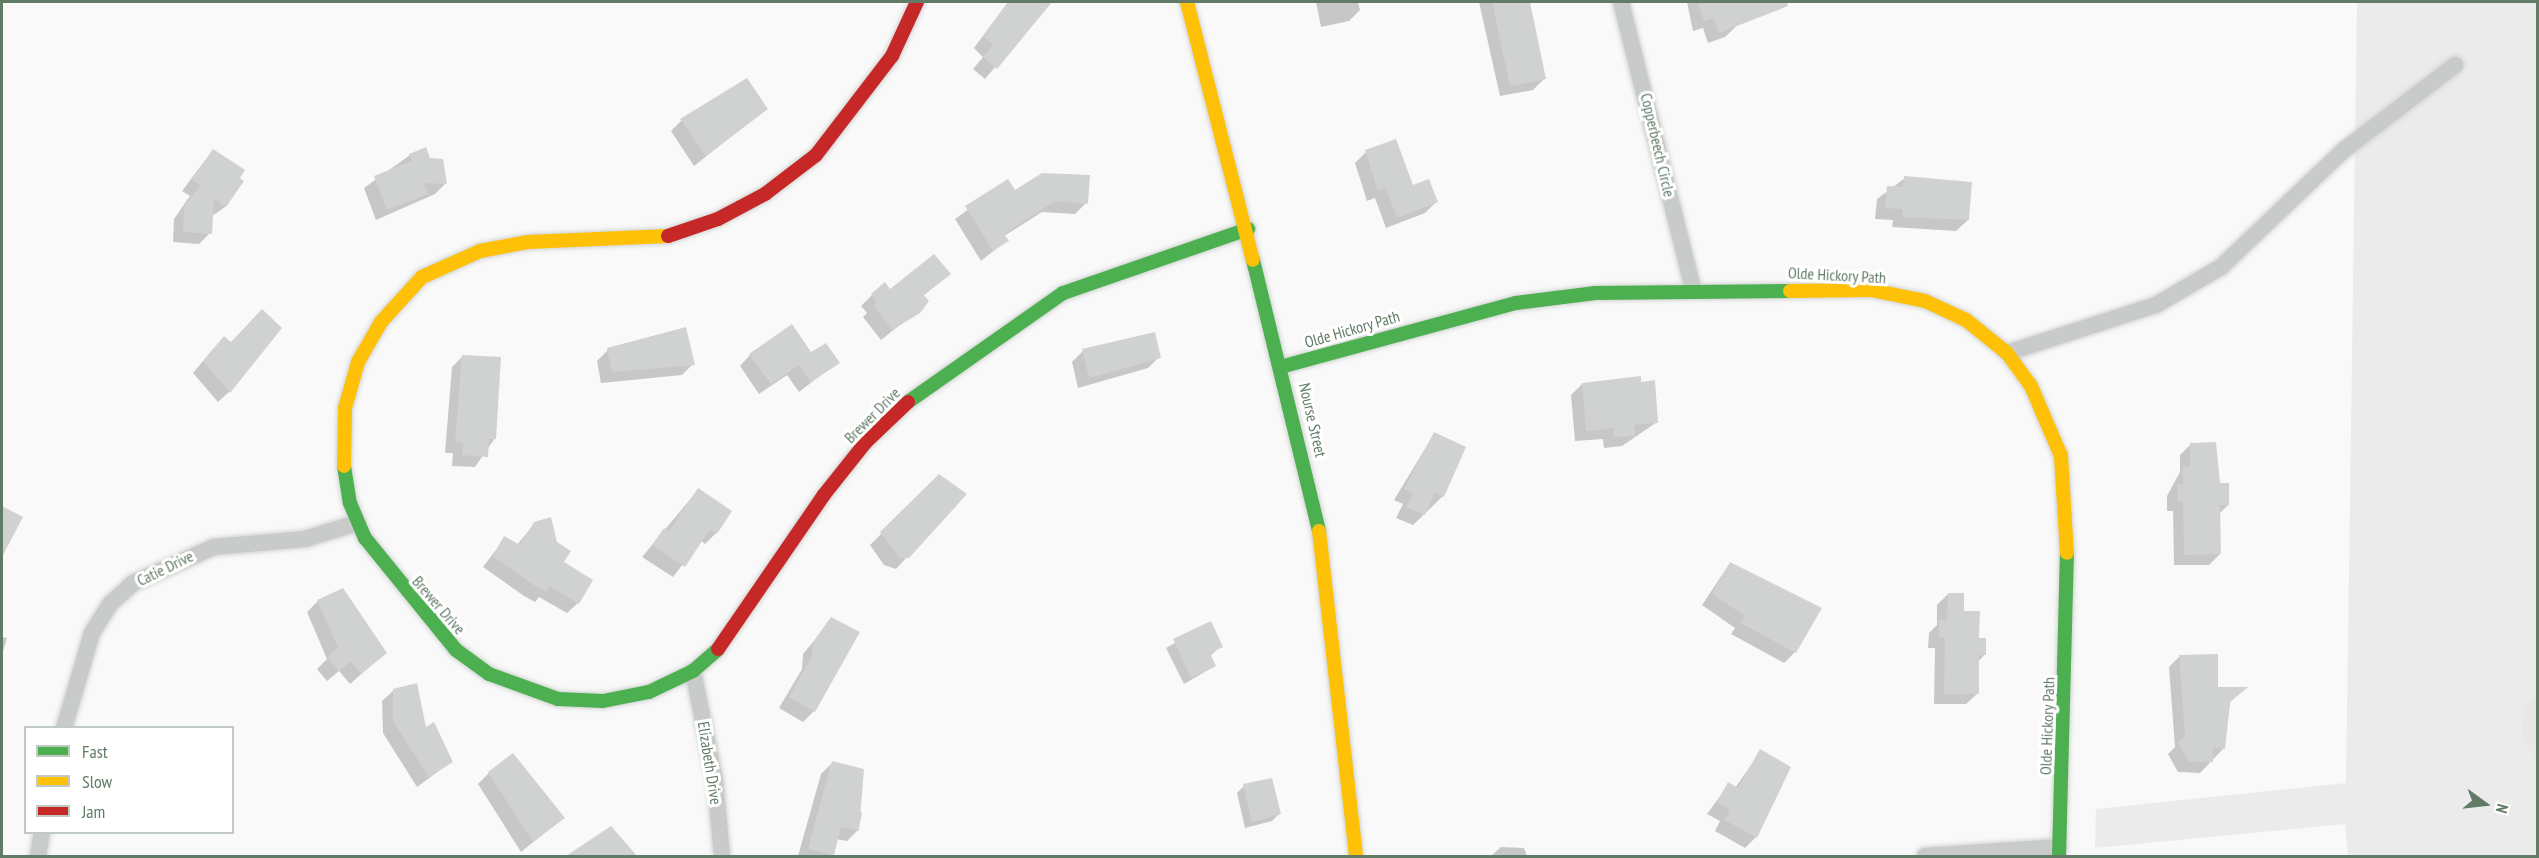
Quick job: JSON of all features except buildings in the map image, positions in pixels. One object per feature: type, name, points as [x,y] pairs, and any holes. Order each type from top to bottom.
[{"type":"street","name":"Brewer Drive","points":[[917,2],[892,56],[843,125],[808,162],[765,194],[718,219],[654,240],[528,242],[480,251],[450,261],[406,290],[369,341],[348,391],[343,459],[357,523],[392,576],[456,650],[524,689],[558,699],[603,701],[649,692],[693,671],[718,649],[758,595],[822,496],[866,442],[915,395],[1063,293],[1248,229]]},
{"type":"street","name":"Nourse Street","points":[[1187,2],[1284,366],[1322,547],[1356,856]]},
{"type":"street","name":"Copperbeech Circle","points":[[1621,2],[1693,288]]},
{"type":"street","points":[[2007,353],[2156,305],[2221,267],[2344,150],[2456,65]]},
{"type":"street","name":"Olde Hickory Path","points":[[1284,366],[1516,303],[1693,288],[1871,290],[1926,301],[1966,320],[2007,353],[2031,386],[2061,456],[2068,573],[2059,852]]},
{"type":"street","name":"Catie Drive","points":[[65,726],[92,633],[110,604],[133,583],[214,547],[305,539],[357,523]]},
{"type":"street","name":"Elizabeth Drive","points":[[693,671],[715,780],[722,856]]},
{"type":"street","points":[[38,856],[42,834]]},
{"type":"street","points":[[1925,856],[2059,852]]},
{"type":"shaded area","points":[[2357,2],[2537,2],[2537,856],[2348,856],[2345,824],[2095,848],[2096,809],[2346,783]]},
{"type":"shaded area","points":[[2537,694],[2537,759],[2526,747],[2521,728],[2525,706]]},
{"type":"traffic: fast","points":[[908,402],[1063,293],[1248,229]]},
{"type":"traffic: fast","points":[[1253,260],[1319,531]]},
{"type":"traffic: fast","points":[[1284,366],[1516,303],[1595,293],[1790,291]]},
{"type":"traffic: fast","points":[[344,466],[350,503],[365,538],[456,650],[489,674],[558,699],[603,701],[649,692],[693,671],[718,649]]},
{"type":"traffic: fast","points":[[2059,856],[2067,553]]},
{"type":"traffic: slow","points":[[1187,2],[1253,260]]},
{"type":"traffic: slow","points":[[344,466],[345,408],[358,362],[381,322],[422,277],[480,251],[528,242],[668,236]]},
{"type":"traffic: slow","points":[[1790,291],[1871,290],[1925,301],[1966,320],[2007,353],[2031,386],[2061,456],[2067,553]]},
{"type":"traffic: slow","points":[[1319,531],[1356,856]]},
{"type":"traffic: jam","points":[[668,236],[718,219],[765,194],[816,155],[892,56],[917,2]]},
{"type":"traffic: jam","points":[[718,649],[823,496],[866,442],[908,402]]}]
